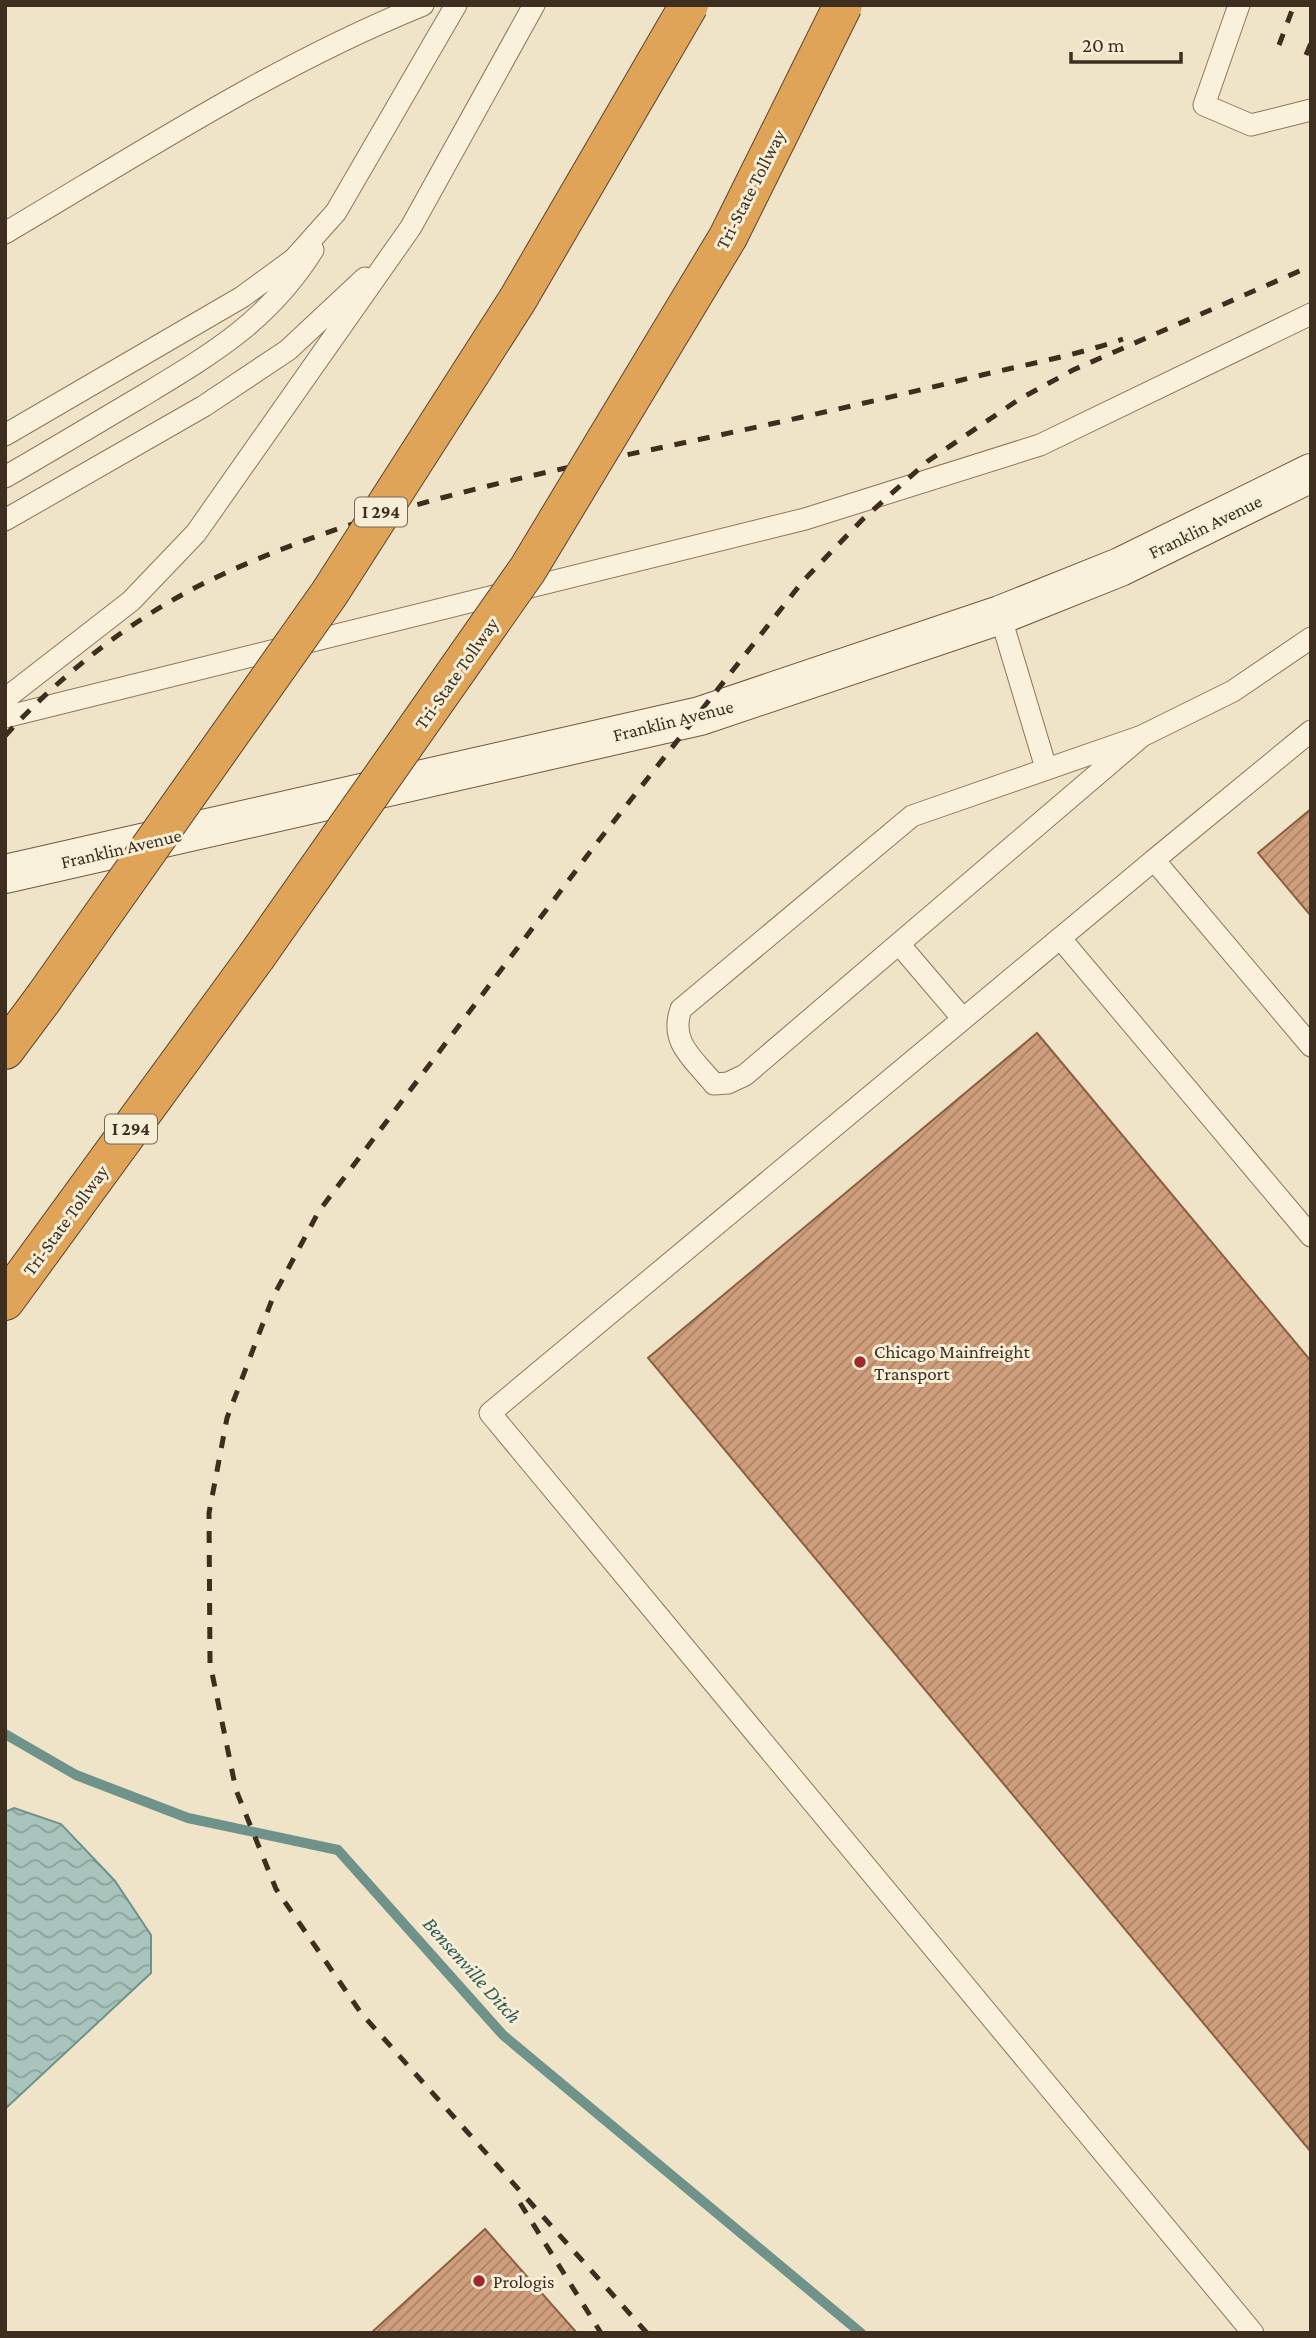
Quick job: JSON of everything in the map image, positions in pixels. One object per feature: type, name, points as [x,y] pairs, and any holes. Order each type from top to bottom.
[{"type":"highway","name":"I 294","points":[[5,1050],[329,594],[517,299],[688,5]]},
{"type":"highway","name":"Tri-State Tollway","points":[[5,1301],[256,957],[528,569],[727,237],[843,5]]},
{"type":"main road","name":"Franklin Avenue","points":[[5,874],[700,716],[1000,615],[1120,567],[1311,473]]},
{"type":"lane","points":[[5,233],[260,81],[356,32],[423,5]]},
{"type":"lane","points":[[5,477],[220,349],[262,316],[296,277],[456,5]]},
{"type":"lane","points":[[5,699],[131,601],[196,533],[396,250],[534,5]]},
{"type":"lane","points":[[1239,5],[1204,105],[1251,125],[1311,110]]},
{"type":"lane","points":[[5,435],[242,298],[294,259],[336,212]]},
{"type":"lane","points":[[5,520],[204,406],[288,350],[396,250]]},
{"type":"lane","points":[[5,717],[805,519],[891,493],[1040,445],[1311,314]]},
{"type":"lane","points":[[1000,615],[1046,768]]},
{"type":"lane","points":[[1142,736],[745,1075],[728,1083],[714,1084],[678,1041],[676,1025],[681,1009],[912,816],[1142,736],[1233,691],[1311,638]]},
{"type":"lane","points":[[1253,2333],[491,1413],[1311,731]]},
{"type":"lane","points":[[1154,860],[1311,1046]]},
{"type":"lane","points":[[1060,938],[1311,1236]]},
{"type":"lane","points":[[899,944],[963,1019]]},
{"type":"water","points":[[14,1808],[61,1824],[115,1881],[151,1935],[151,1973],[5,2109],[5,1812]]},
{"type":"building","points":[[1311,809],[1311,916],[1258,853]]},
{"type":"building","points":[[1037,1033],[1311,1361],[1311,2152],[648,1358]]},
{"type":"building","name":"Prologis","points":[[485,2229],[577,2333],[371,2333]]},
{"type":"waterway","name":"Bensenville Ditch","points":[[5,1734],[76,1775],[188,1818],[338,1850],[503,2035],[861,2333]]},
{"type":"railway","points":[[1279,45],[1294,5]]},
{"type":"railway","points":[[1306,55],[1311,43]]},
{"type":"railway","points":[[647,2333],[361,2013],[276,1889],[236,1790],[210,1663],[209,1513],[227,1418],[273,1297],[319,1211],[596,844],[803,581],[862,520],[928,461],[1018,400],[1073,370],[1311,266]]},
{"type":"railway","points":[[5,736],[77,667],[159,608],[217,577],[319,536],[371,518],[479,488],[1071,355],[1123,339]]},
{"type":"railway","points":[[520,2203],[601,2333]]},
{"type":"place","name":"Chicago Mainfreight Transport","points":[[860,1362]]},
{"type":"place","name":"Prologis","points":[[479,2281]]}]
